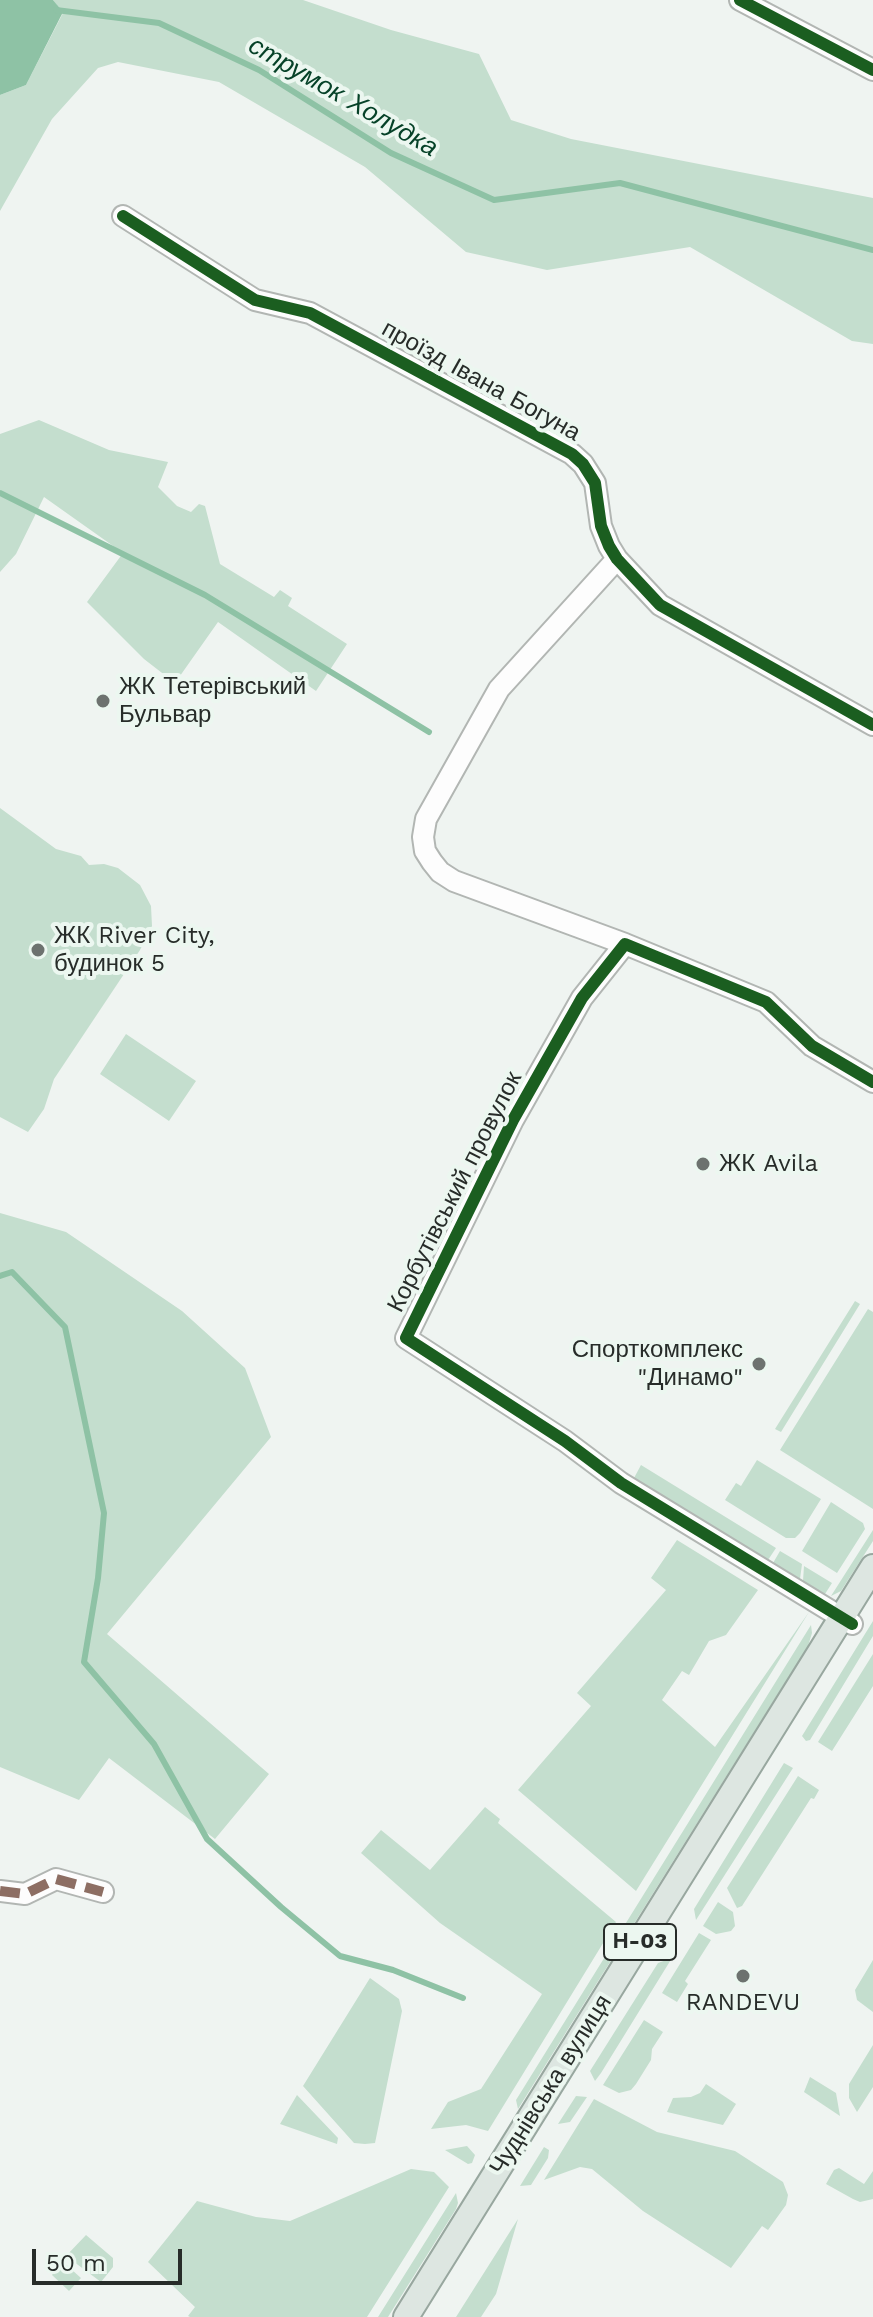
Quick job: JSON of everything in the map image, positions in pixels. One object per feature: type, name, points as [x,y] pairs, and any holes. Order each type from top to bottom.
[{"type":"main road","name":"Чуднівська вулиця","points":[[421,2317],[846,1620],[873,1567]]},
{"type":"main road","name":"Чуднівська вулиця","points":[[406,2317],[846,1620],[873,1591]]},
{"type":"street","points":[[740,0],[873,70]]},
{"type":"street","name":"проїзд Івана Богуна","points":[[123,216],[255,300],[310,313],[572,454],[583,464],[595,483],[601,526],[617,559],[660,605],[873,725]]},
{"type":"street","points":[[617,559],[499,689],[426,819],[423,837],[425,851],[440,872],[454,881],[625,944],[766,1002],[812,1046],[873,1082]]},
{"type":"street","name":"Корбутівський провулок","points":[[625,944],[582,998],[513,1120],[406,1338],[565,1441],[621,1483],[846,1620]]},
{"type":"street","points":[[0,1891],[25,1894],[56,1879],[103,1892]]},
{"type":"shaded area","points":[[0,0],[53,0],[63,12],[26,85],[0,95]]},
{"type":"shaded area","points":[[53,0],[303,0],[391,30],[479,54],[511,120],[571,139],[873,198],[873,344],[852,341],[690,247],[547,270],[466,252],[365,167],[219,82],[118,62],[98,68],[52,119],[0,211],[0,95],[26,85],[63,13]]},
{"type":"shaded area","points":[[39,420],[109,450],[168,462],[158,487],[177,506],[191,512],[199,504],[205,506],[220,564],[274,597],[280,590],[292,598],[288,606],[347,644],[316,691],[218,622],[175,683],[144,659],[87,602],[123,553],[44,497],[16,554],[0,572],[0,434]]},
{"type":"shaded area","points":[[0,808],[56,849],[81,856],[89,865],[104,864],[118,868],[140,885],[151,906],[152,926],[140,950],[54,1079],[44,1109],[28,1132],[0,1117]]},
{"type":"shaded area","points":[[126,1034],[196,1081],[169,1121],[100,1074]]},
{"type":"shaded area","points":[[0,1213],[66,1232],[182,1311],[245,1368],[271,1437],[107,1634],[269,1774],[215,1839],[109,1758],[79,1800],[0,1767]]},
{"type":"shaded area","points":[[855,1301],[860,1304],[781,1432],[775,1429]]},
{"type":"shaded area","points":[[868,1309],[873,1312],[873,1509],[780,1450]]},
{"type":"shaded area","points":[[757,1460],[821,1499],[795,1538],[786,1538],[725,1500],[736,1483],[741,1486]]},
{"type":"shaded area","points":[[641,1465],[776,1548],[768,1560],[634,1478]]},
{"type":"shaded area","points":[[831,1502],[863,1523],[865,1529],[837,1573],[802,1551]]},
{"type":"shaded area","points":[[873,1530],[873,1541],[841,1591],[831,1596]]},
{"type":"shaded area","points":[[677,1540],[758,1590],[726,1635],[709,1641],[689,1675],[682,1671],[662,1700],[715,1747],[809,1612],[636,1891],[518,1790],[591,1706],[577,1693],[666,1590],[651,1578]]},
{"type":"shaded area","points":[[780,1551],[802,1564],[800,1579],[773,1563]]},
{"type":"shaded area","points":[[804,1566],[832,1583],[825,1594],[803,1581]]},
{"type":"shaded area","points":[[873,1621],[873,1636],[810,1740],[806,1741],[802,1736]]},
{"type":"shaded area","points":[[811,1625],[808,1646],[518,2109],[516,2100]]},
{"type":"shaded area","points":[[873,1654],[873,1686],[832,1751],[818,1742]]},
{"type":"shaded area","points":[[784,1763],[793,1768],[696,1920],[694,1909]]},
{"type":"shaded area","points":[[798,1776],[819,1790],[742,1906],[737,1908],[727,1888]]},
{"type":"shaded area","points":[[485,1807],[500,1819],[498,1823],[616,1922],[488,2131],[466,2125],[431,2129],[448,2102],[481,2089],[542,1994],[440,1923],[361,1853],[381,1830],[430,1870]]},
{"type":"shaded area","points":[[718,1902],[733,1912],[735,1926],[731,1931],[716,1934],[703,1926]]},
{"type":"shaded area","points":[[699,1933],[711,1940],[685,1981],[688,1984],[677,2002],[662,1993]]},
{"type":"shaded area","points":[[672,1958],[595,2081],[590,2071],[658,1963]]},
{"type":"shaded area","points":[[873,1960],[873,2012],[857,2000],[855,1990]]},
{"type":"shaded area","points":[[370,1978],[399,1999],[402,2011],[375,2143],[365,2144],[354,2143],[303,2086]]},
{"type":"shaded area","points":[[644,2020],[663,2032],[636,2084],[631,2090],[619,2093],[603,2085]]},
{"type":"shaded area","points":[[873,2045],[873,2087],[857,2112],[849,2098],[849,2084]]},
{"type":"shaded area","points":[[810,2077],[836,2093],[840,2116],[804,2092]]},
{"type":"shaded area","points":[[706,2084],[736,2104],[723,2125],[667,2112],[673,2098],[691,2097],[700,2093]]},
{"type":"shaded area","points":[[297,2095],[338,2138],[337,2144],[280,2124]]},
{"type":"shaded area","points":[[576,2096],[587,2097],[570,2122],[558,2124]]},
{"type":"shaded area","points":[[594,2099],[657,2132],[735,2151],[783,2182],[788,2195],[786,2205],[768,2230],[762,2226],[731,2268],[643,2211],[592,2169],[580,2167],[544,2180]]},
{"type":"shaded area","points":[[467,2146],[475,2155],[472,2163],[468,2164],[445,2150]]},
{"type":"shaded area","points":[[544,2147],[549,2150],[548,2158],[531,2185],[520,2186]]},
{"type":"shaded area","points":[[839,2168],[864,2184],[873,2171],[873,2199],[860,2202],[826,2184],[834,2170]]},
{"type":"shaded area","points":[[411,2169],[434,2172],[449,2187],[367,2317],[190,2317],[195,2307],[148,2262],[197,2201],[256,2217],[290,2221]]},
{"type":"shaded area","points":[[456,2193],[456,2209],[388,2317],[378,2317]]},
{"type":"shaded area","points":[[518,2219],[496,2294],[481,2317],[456,2317]]},
{"type":"shaded area","points":[[86,2235],[113,2258],[113,2267],[101,2282],[66,2256]]},
{"type":"shaded area","points":[[62,2261],[81,2278],[69,2291],[52,2275]]},
{"type":"waterway","name":"струмок Холудка","points":[[56,10],[159,23],[259,70],[391,153],[494,200],[620,183],[873,250]]},
{"type":"waterway","points":[[0,493],[205,595],[429,732]]},
{"type":"waterway","points":[[0,1276],[12,1272],[65,1327],[104,1513],[98,1578],[84,1662],[154,1744],[207,1839],[281,1907],[340,1956],[393,1970],[463,1998]]},
{"type":"marked path","points":[[0,1891],[25,1894],[56,1879],[103,1892]]},
{"type":"cycle path","points":[[740,0],[873,70]]},
{"type":"cycle path","points":[[123,216],[255,300],[310,313],[572,454],[583,464],[595,483],[601,526],[609,546],[617,559],[660,605],[873,725]]},
{"type":"cycle path","points":[[852,1624],[621,1483],[565,1441],[406,1338],[513,1120],[582,998],[625,944],[766,1002],[812,1046],[873,1082]]},
{"type":"place","name":"ЖК Тетерівський Бульвар","points":[[103,701]]},
{"type":"place","name":"ЖК River City, будинок 5","points":[[38,950]]},
{"type":"place","name":"ЖК Avila","points":[[703,1164]]},
{"type":"place","name":"Спорткомплекс \"Динамо\"","points":[[759,1364]]},
{"type":"place","name":"RANDEVU","points":[[743,1976]]}]
